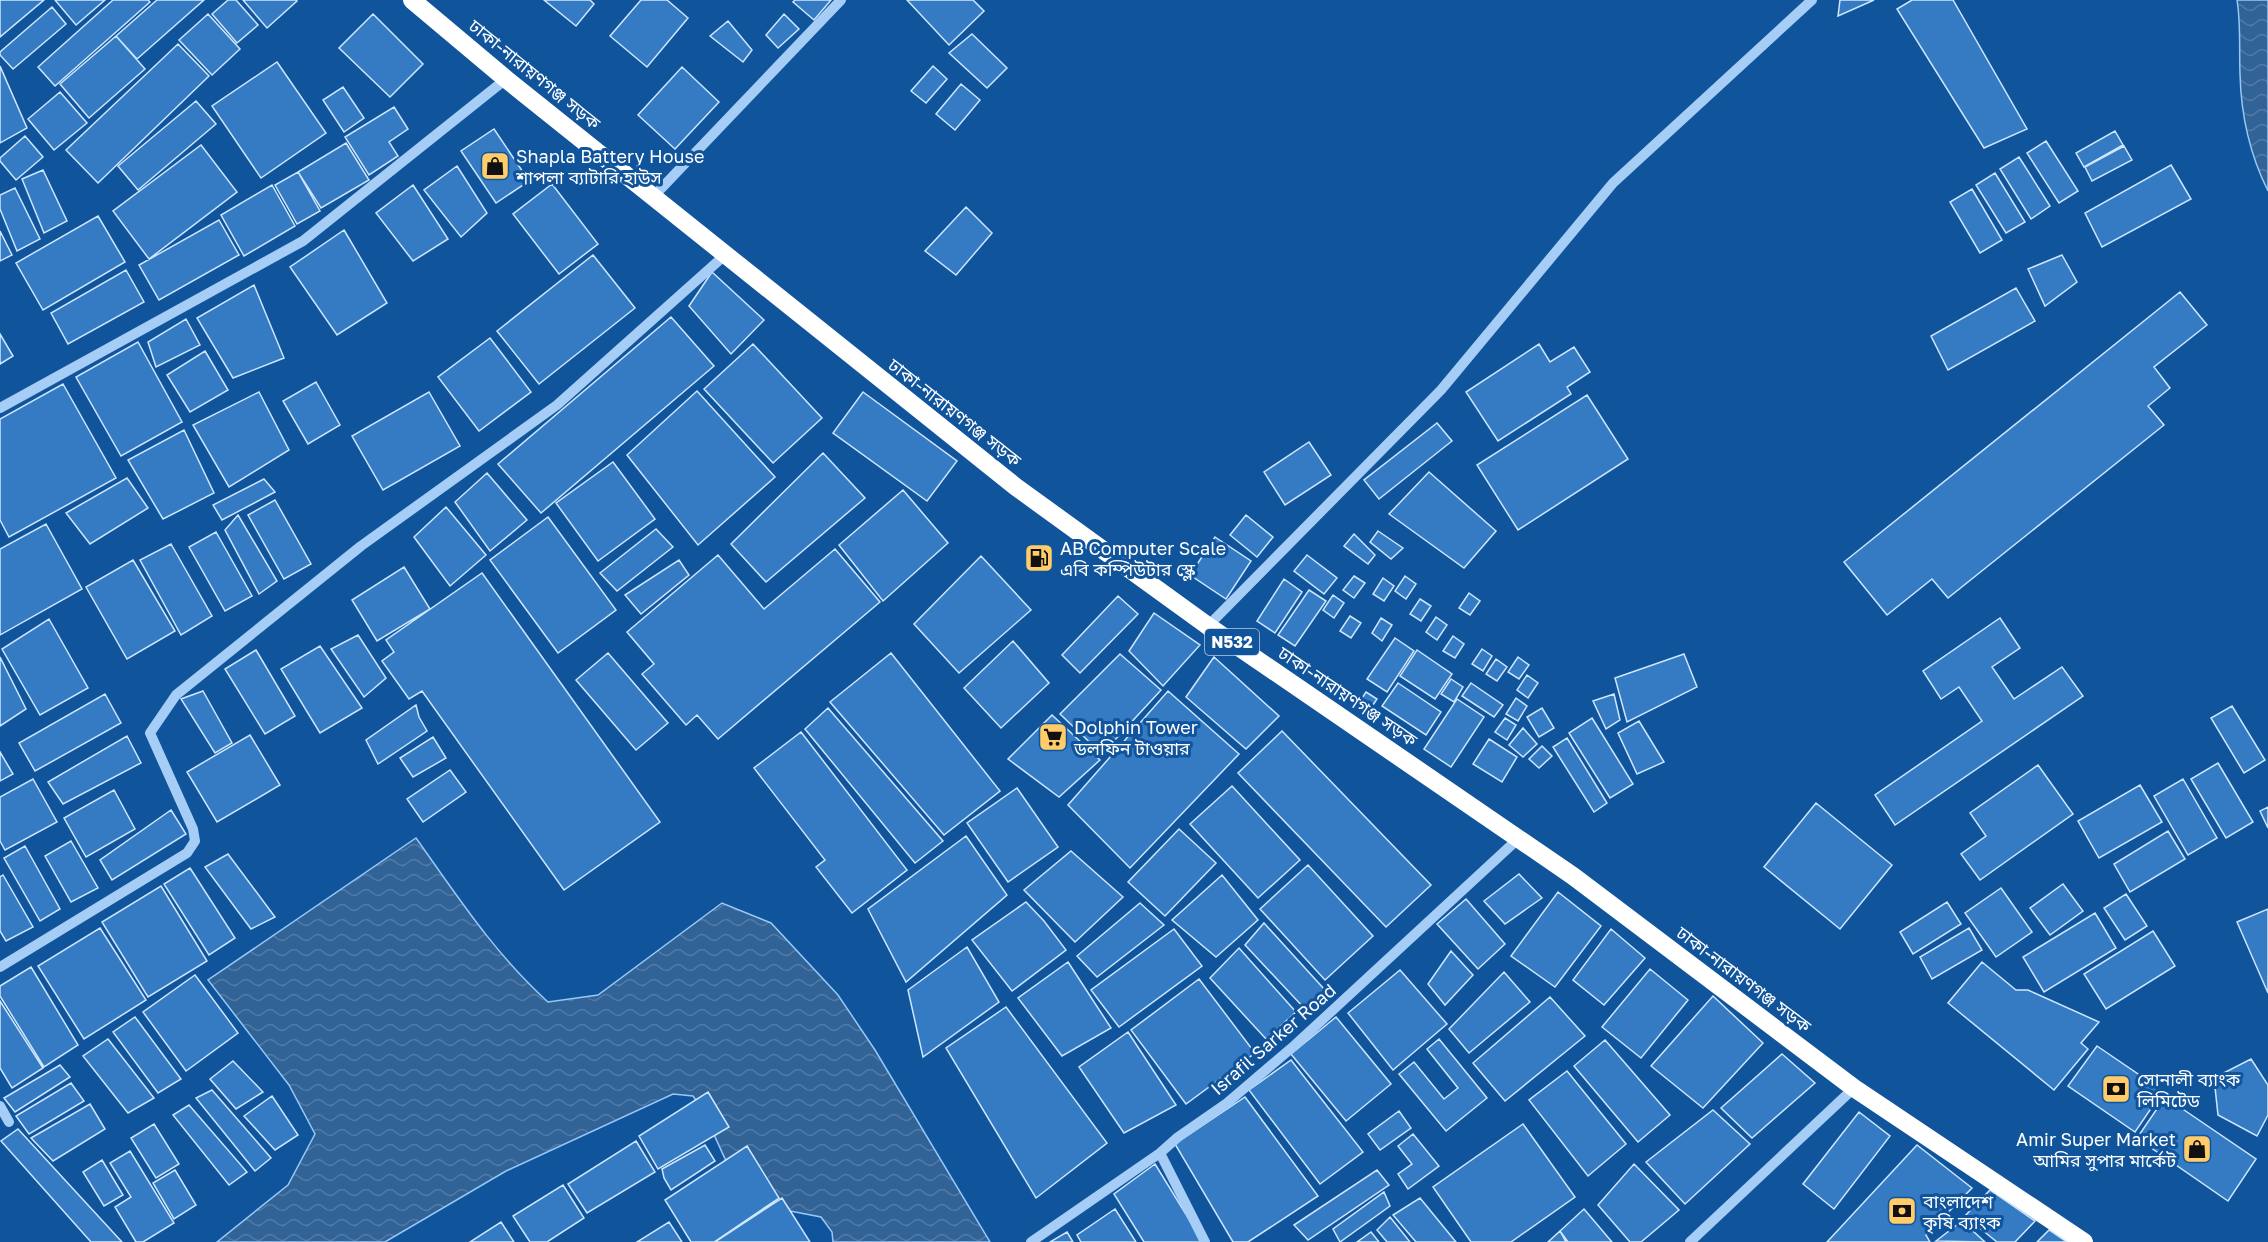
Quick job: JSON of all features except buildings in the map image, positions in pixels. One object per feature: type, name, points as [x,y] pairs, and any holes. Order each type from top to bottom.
[{"type":"highway","name":"ঢাকা-নারায়ণগঞ্জ সড়ক","points":[[412,0],[506,79],[1007,480],[1208,626],[1573,876],[1854,1088],[2084,1242]]},
{"type":"street","points":[[653,197],[841,0]]},
{"type":"street","points":[[1208,626],[1441,390],[1613,183],[1812,0]]},
{"type":"street","points":[[0,408],[303,241],[506,79]]},
{"type":"street","points":[[0,967],[187,853],[195,841],[194,828],[150,733],[176,695],[361,546],[557,405],[725,255]]},
{"type":"street","name":"Israfil Sarker Road","points":[[1031,1242],[1160,1153],[1178,1137],[1227,1103],[1295,1045],[1519,838]]},
{"type":"street","points":[[1690,1242],[1854,1088]]},
{"type":"street","points":[[0,1107],[9,1122]]},
{"type":"street","points":[[1160,1153],[1205,1242]]},
{"type":"water","points":[[2237,0],[2268,0],[2268,191],[2251,149],[2245,120],[2241,89]]},
{"type":"water","points":[[416,838],[494,944],[548,1002],[598,995],[722,903],[771,923],[838,995],[875,1050],[990,1242],[833,1242],[832,1232],[821,1217],[790,1211],[766,1215],[753,1204],[733,1176],[693,1096],[673,1094],[506,1171],[385,1242],[217,1242],[288,1185],[315,1134],[289,1085],[208,980]]},
{"type":"place","name":"Shapla Battery House শাপলা ব্যাটারি হাউস","points":[[495,166]]},
{"type":"place","name":"AB Computer Scale এবি কম্পিউটার স্কেল","points":[[1039,558]]},
{"type":"place","name":"Dolphin Tower ডলফিন টাওয়ার","points":[[1053,737]]},
{"type":"place","name":"সোনালী ব্যাংক লিমিটেড","points":[[2116,1089]]},
{"type":"place","name":"Amir Super Market আমির সুপার মার্কেট","points":[[2197,1149]]},
{"type":"place","name":"বাংলাদেশ কৃষি ব্যাংক","points":[[1902,1211]]}]
